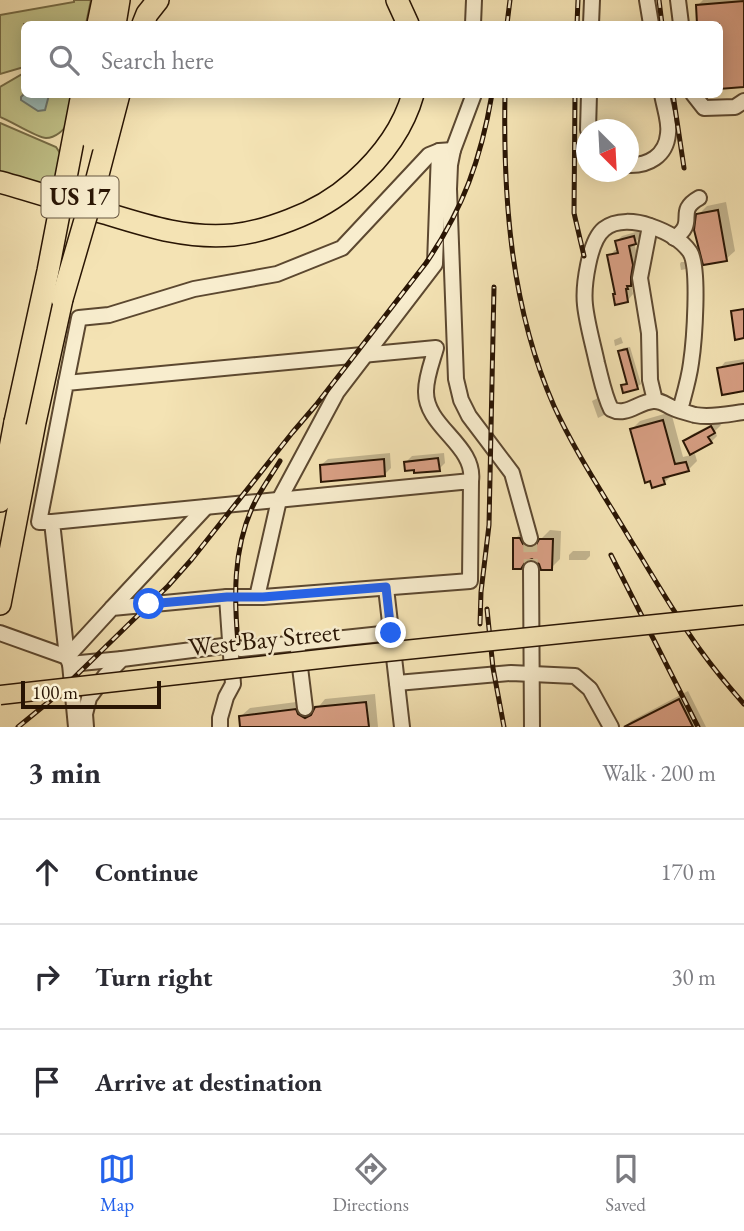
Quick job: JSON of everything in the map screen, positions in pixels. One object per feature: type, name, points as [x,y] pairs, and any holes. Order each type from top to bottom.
[{"type":"highway","points":[[99,21],[103,0]]},
{"type":"highway","points":[[116,21],[119,0]]},
{"type":"highway","points":[[144,21],[158,0]]},
{"type":"highway","points":[[397,0],[407,21]]},
{"type":"highway","name":"US 17","points":[[0,501],[81,98]]},
{"type":"highway","name":"US 17","points":[[0,604],[101,98]]},
{"type":"highway","points":[[62,299],[118,98]]},
{"type":"highway","points":[[0,181],[176,233],[211,236],[256,231],[303,215],[346,190],[364,174],[393,140],[412,98]]},
{"type":"main road","name":"West Bay Street","points":[[0,695],[744,615]]},
{"type":"street","points":[[473,21],[474,0]]},
{"type":"street","points":[[591,21],[592,0]]},
{"type":"street","points":[[647,0],[650,21]]},
{"type":"street","points":[[678,0],[681,21]]},
{"type":"street","points":[[257,597],[279,500],[337,392],[435,264],[446,151],[472,98]]},
{"type":"street","points":[[589,98],[589,119]]},
{"type":"street","points":[[639,166],[658,157],[666,144],[669,133],[663,98]]},
{"type":"street","points":[[696,98],[704,108],[735,107],[744,101]]},
{"type":"street","points":[[446,151],[429,155],[342,248],[277,274],[194,289],[109,315],[79,318],[39,522],[471,481]]},
{"type":"street","points":[[446,151],[450,165],[456,379],[461,400],[469,416],[512,473],[530,538]]},
{"type":"street","points":[[674,238],[684,232],[688,206],[699,198]]},
{"type":"street","points":[[680,410],[692,362],[696,271],[693,260],[689,251],[665,231],[625,222],[613,224],[605,228],[594,245],[584,303],[611,409],[621,412],[655,401],[680,410],[697,415],[719,416],[744,412]]},
{"type":"street","points":[[650,226],[640,278],[649,333],[650,380],[655,401]]},
{"type":"street","points":[[66,383],[436,348],[425,390],[427,399],[437,419],[466,456],[472,472],[470,580],[112,608]]},
{"type":"street","points":[[69,661],[112,608],[206,507]]},
{"type":"street","points":[[52,522],[76,727]]},
{"type":"street","points":[[531,569],[532,727]]},
{"type":"street","points":[[386,587],[402,727]]},
{"type":"street","points":[[220,727],[226,697],[233,684],[227,597]]},
{"type":"street","points":[[0,633],[69,661],[122,659],[231,645],[241,649],[391,633]]},
{"type":"street","points":[[297,643],[305,708]]},
{"type":"street","points":[[86,727],[85,714],[89,698],[122,659]]},
{"type":"street","points":[[397,683],[511,673],[575,676],[590,689],[611,727]]},
{"type":"green space","points":[[91,0],[87,21],[21,21],[21,68],[0,74],[0,15]]},
{"type":"green space","points":[[21,75],[21,98],[72,98],[65,128],[46,138],[0,117],[0,87]]},
{"type":"green space","points":[[0,123],[56,147],[62,156],[56,187],[0,174]]},
{"type":"water","points":[[48,98],[45,110],[38,111],[21,100]]},
{"type":"building","points":[[744,1],[744,87],[723,89],[723,21],[697,21],[696,5]]},
{"type":"building","points":[[718,210],[727,261],[703,265],[694,230],[696,214]]},
{"type":"building","points":[[634,236],[636,244],[629,246],[633,265],[631,286],[626,289],[628,302],[615,305],[607,255],[618,253],[615,241]]},
{"type":"building","points":[[744,309],[744,338],[735,340],[731,311]]},
{"type":"building","points":[[627,349],[638,389],[623,393],[621,385],[627,384],[618,351]]},
{"type":"building","points":[[744,363],[744,391],[722,395],[717,368]]},
{"type":"building","points":[[663,420],[675,464],[686,462],[689,471],[663,478],[665,484],[652,488],[650,481],[645,483],[630,429]]},
{"type":"building","points":[[711,426],[715,433],[708,437],[712,443],[690,455],[683,441]]},
{"type":"building","points":[[438,458],[440,471],[405,471],[404,462]]},
{"type":"building","points":[[384,459],[385,476],[321,482],[320,465]]},
{"type":"building","points":[[513,538],[520,538],[528,547],[536,545],[539,539],[553,539],[552,570],[541,570],[539,564],[532,559],[526,561],[521,569],[513,569]]},
{"type":"building","points":[[679,699],[693,727],[624,727]]},
{"type":"building","points":[[366,702],[369,727],[240,727],[239,716],[296,709],[298,714],[305,718],[311,715],[315,707]]},
{"type":"tunnel","points":[[530,538],[531,569]]},
{"type":"railway","points":[[507,21],[510,0]]},
{"type":"railway","points":[[577,21],[578,0]]},
{"type":"railway","points":[[659,0],[662,21]]},
{"type":"railway","points":[[18,727],[51,700],[168,586],[192,559],[426,263],[450,223],[469,183],[491,98]]},
{"type":"railway","points":[[505,98],[508,213],[513,253],[519,292],[539,369],[580,457],[673,609],[706,658],[744,704]]},
{"type":"railway","points":[[575,98],[574,213],[584,256]]},
{"type":"railway","points":[[674,98],[684,168]]},
{"type":"railway","points":[[480,624],[489,525],[494,287]]},
{"type":"railway","points":[[238,643],[236,574],[241,541],[255,502],[280,461]]},
{"type":"railway","points":[[611,555],[698,727]]},
{"type":"railway","points":[[487,609],[493,668],[504,727]]},
{"type":"route","points":[[149,604],[386,587],[391,633]]}]
